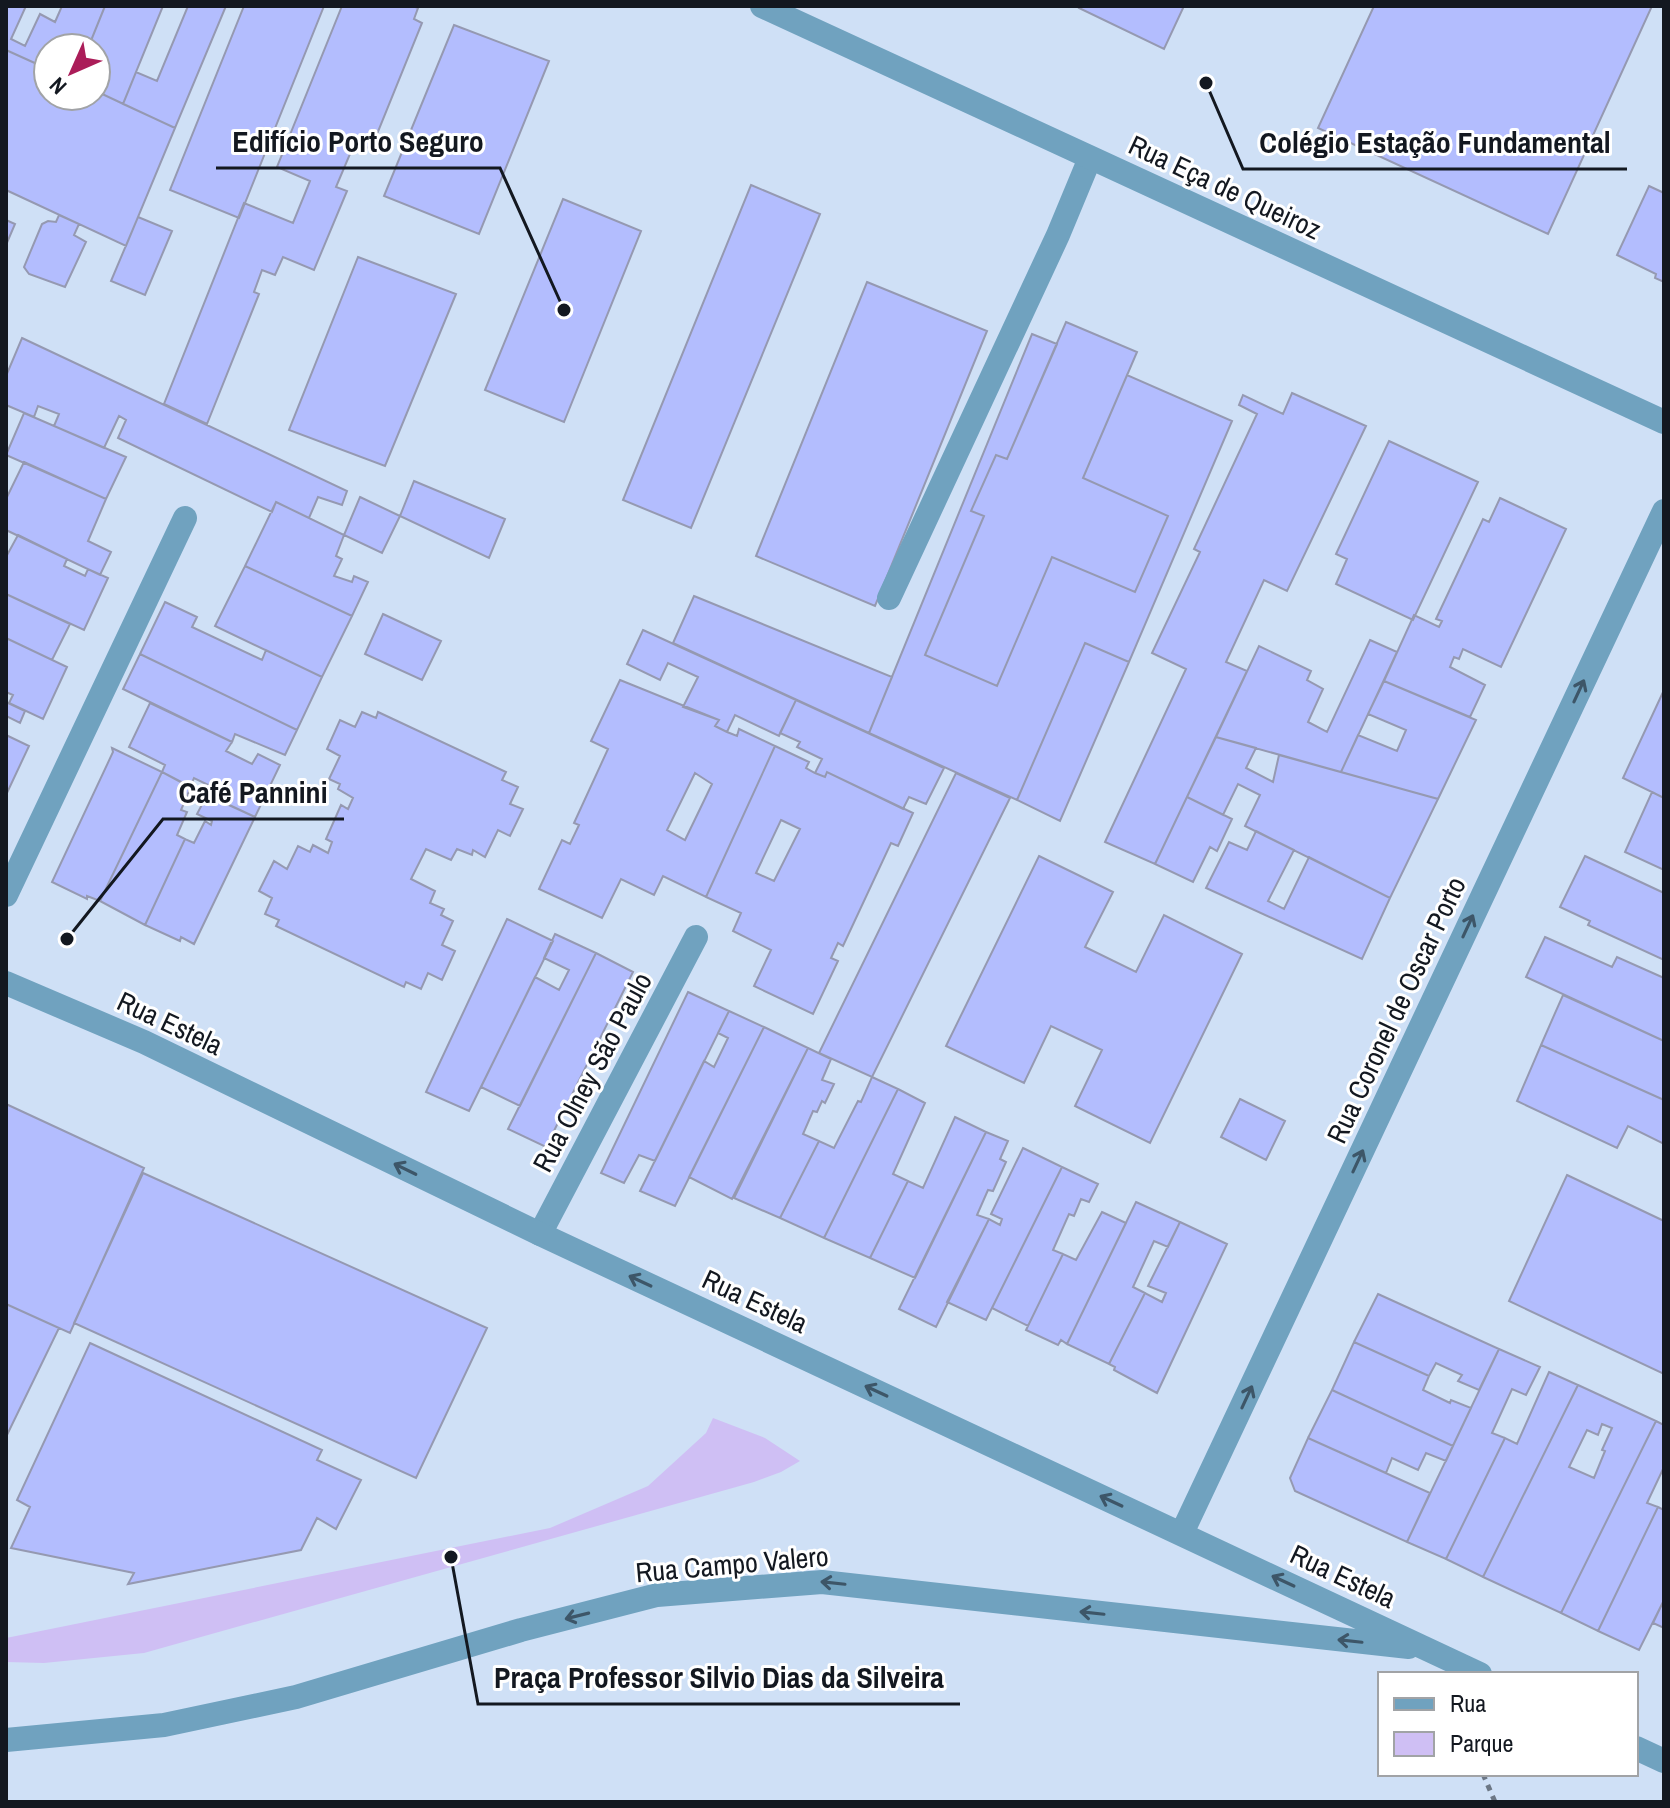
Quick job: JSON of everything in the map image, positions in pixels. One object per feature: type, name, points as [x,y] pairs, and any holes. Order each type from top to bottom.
[{"type":"street","name":"Rua Eça de Queiroz","points":[[762,6],[1664,422]]},
{"type":"street","points":[[889,598],[1058,235],[1090,158]]},
{"type":"street","name":"Rua Coronel de Oscar Porto","points":[[1182,1533],[1664,511]]},
{"type":"street","points":[[6,895],[185,518]]},
{"type":"street","name":"Rua Olney São Paulo","points":[[540,1234],[696,937]]},
{"type":"street","name":"Rua Estela","points":[[6,983],[144,1042],[540,1234],[1476,1672]]},
{"type":"street","name":"Rua Campo Valero","points":[[6,1740],[164,1725],[296,1697],[521,1630],[657,1595],[822,1582],[1428,1649]]},
{"type":"street","points":[[1638,1749],[1664,1761]]},
{"type":"path","points":[[1484,1776],[1495,1802]]},
{"type":"green space","points":[[713,1418],[765,1438],[800,1461],[754,1482],[144,1653],[44,1663],[6,1662],[6,1638],[550,1528],[648,1486],[706,1433]]},
{"type":"building","points":[[6,6],[26,6],[11,39],[25,46],[40,14],[55,22],[62,6],[105,6],[94,32],[32,32],[32,62],[6,50]]},
{"type":"building","points":[[105,6],[163,6],[123,104],[112,99],[112,32],[94,32]]},
{"type":"building","points":[[188,6],[226,6],[175,128],[123,104],[136,72],[157,81]]},
{"type":"building","points":[[244,6],[324,6],[239,218],[170,190]]},
{"type":"building","points":[[342,6],[413,6],[418,8],[414,19],[422,23],[371,149],[355,142],[336,187],[347,191],[314,270],[283,257],[275,275],[262,270],[254,292],[259,294],[207,424],[164,404],[244,203],[293,223],[310,181],[277,167]]},
{"type":"building","points":[[1080,6],[1184,6],[1164,49]]},
{"type":"building","points":[[1374,6],[1652,6],[1548,234],[1318,128]]},
{"type":"building","points":[[454,25],[549,61],[479,234],[384,196]]},
{"type":"building","points":[[6,50],[32,62],[32,112],[112,112],[112,98],[175,128],[126,246],[6,190]]},
{"type":"building","points":[[751,185],[820,214],[691,528],[623,500]]},
{"type":"building","points":[[1649,186],[1664,193],[1664,282],[1655,278],[1656,274],[1617,255]]},
{"type":"building","points":[[563,199],[641,231],[564,422],[485,390]]},
{"type":"building","points":[[59,215],[79,224],[74,235],[86,242],[65,287],[29,274],[24,267],[42,224],[56,222]]},
{"type":"building","points":[[138,217],[172,231],[145,295],[111,281]]},
{"type":"building","points":[[6,220],[15,224],[6,245]]},
{"type":"building","points":[[358,257],[456,294],[385,466],[289,430]]},
{"type":"building","points":[[867,282],[987,331],[875,606],[756,556]]},
{"type":"building","points":[[1066,322],[1137,352],[1083,478],[1168,516],[1135,592],[1052,557],[997,686],[925,655],[984,516],[971,511],[996,455],[1007,459]]},
{"type":"building","points":[[1032,334],[1057,344],[1007,459],[996,455],[971,511],[984,516],[925,655],[997,686],[1052,557],[1135,592],[1168,516],[1083,478],[1127,375],[1232,421],[1129,662],[1085,643],[1017,800],[869,733]]},
{"type":"building","points":[[22,338],[347,491],[342,505],[318,497],[309,518],[276,502],[272,512],[118,438],[126,420],[119,416],[104,448],[54,426],[59,414],[38,406],[34,417],[6,405],[6,376]]},
{"type":"building","points":[[1292,393],[1366,426],[1287,591],[1264,580],[1226,662],[1247,671],[1155,864],[1105,842],[1186,669],[1152,653],[1200,552],[1194,549],[1257,414],[1239,405],[1243,395],[1283,414]]},
{"type":"building","points":[[24,413],[126,457],[106,499],[6,455]]},
{"type":"building","points":[[1389,441],[1478,482],[1413,620],[1336,584],[1347,559],[1336,554]]},
{"type":"building","points":[[24,462],[106,499],[88,541],[111,552],[100,575],[6,530],[6,499]]},
{"type":"building","points":[[414,481],[505,519],[489,558],[400,516]]},
{"type":"building","points":[[360,497],[400,516],[382,553],[344,535]]},
{"type":"building","points":[[1500,498],[1566,529],[1501,667],[1463,649],[1459,659],[1454,657],[1450,667],[1485,685],[1470,717],[1384,681],[1414,615],[1439,627],[1442,621],[1436,619],[1483,519],[1489,522]]},
{"type":"building","points":[[276,502],[344,535],[336,556],[342,559],[334,576],[352,582],[354,576],[368,582],[352,616],[245,566]]},
{"type":"building","points":[[18,535],[67,559],[64,566],[85,576],[88,569],[108,578],[84,630],[6,594],[6,557]]},
{"type":"building","points":[[245,566],[352,616],[322,677],[215,626]]},
{"type":"building","points":[[6,594],[70,624],[52,660],[6,638]]},
{"type":"building","points":[[694,596],[892,677],[869,733],[673,643]]},
{"type":"building","points":[[165,602],[197,617],[192,627],[262,660],[266,650],[322,677],[297,730],[140,654]]},
{"type":"building","points":[[383,614],[441,641],[422,680],[365,654]]},
{"type":"building","points":[[643,630],[796,700],[779,736],[735,715],[727,732],[715,726],[719,720],[683,707],[698,677],[668,663],[660,680],[627,664]]},
{"type":"building","points":[[6,638],[67,667],[43,719],[9,703],[13,695],[6,692]]},
{"type":"building","points":[[1370,640],[1397,652],[1341,772],[1216,737],[1259,646],[1311,671],[1307,680],[1323,689],[1308,722],[1327,732]]},
{"type":"building","points":[[1085,643],[1129,662],[1060,821],[1017,800]]},
{"type":"building","points":[[140,654],[297,730],[285,755],[235,734],[232,742],[123,689]]},
{"type":"building","points":[[620,680],[719,720],[715,726],[727,732],[737,736],[739,729],[775,746],[706,897],[663,876],[654,895],[621,879],[602,918],[539,889],[562,840],[570,844],[579,825],[574,823],[608,749],[591,741]],"holes":[[[695,773],[712,784],[685,840],[667,830]]]},
{"type":"building","points":[[1384,681],[1476,720],[1438,799],[1341,772],[1358,735],[1397,751],[1406,730],[1368,714]]},
{"type":"building","points":[[1664,690],[1664,798],[1623,778]]},
{"type":"building","points":[[796,700],[944,768],[926,804],[909,797],[903,809],[827,772],[825,777],[815,773],[822,759],[797,747],[800,742],[780,733]]},
{"type":"building","points":[[6,702],[25,711],[20,723],[6,716]]},
{"type":"building","points":[[150,703],[232,742],[226,751],[252,764],[258,754],[280,765],[255,817],[225,803],[229,795],[194,778],[190,787],[162,772],[165,765],[129,747]]},
{"type":"building","points":[[362,712],[376,718],[378,712],[506,772],[502,780],[518,787],[510,804],[523,809],[510,836],[498,830],[485,857],[473,850],[472,855],[457,849],[451,860],[426,849],[411,879],[435,891],[430,903],[444,909],[441,915],[453,921],[442,945],[455,951],[442,980],[428,973],[421,989],[406,982],[404,987],[276,926],[279,920],[265,914],[272,898],[259,891],[274,861],[287,869],[298,846],[310,852],[313,845],[328,853],[332,842],[326,839],[341,805],[348,809],[353,798],[338,789],[340,784],[329,779],[340,756],[327,749],[340,720],[355,727]]},
{"type":"building","points":[[6,735],[29,746],[6,795]]},
{"type":"building","points":[[1216,737],[1256,748],[1246,768],[1273,782],[1279,755],[1438,799],[1390,898],[1245,826],[1260,795],[1238,784],[1223,815],[1187,797]]},
{"type":"building","points":[[775,746],[809,762],[806,768],[815,773],[825,777],[827,772],[913,813],[898,846],[891,843],[843,946],[838,943],[831,958],[838,961],[813,1014],[754,986],[771,950],[733,931],[741,913],[706,897]],"holes":[[[781,820],[800,829],[774,881],[756,873]]]},
{"type":"building","points":[[112,748],[162,772],[100,901],[87,896],[87,899],[52,882],[113,752]]},
{"type":"building","points":[[162,772],[191,787],[181,810],[187,812],[177,835],[185,839],[145,925],[100,901]]},
{"type":"building","points":[[956,773],[1010,798],[872,1077],[819,1053]]},
{"type":"building","points":[[1652,792],[1664,798],[1664,870],[1625,852]]},
{"type":"building","points":[[207,795],[255,817],[194,944],[145,925],[185,839],[194,843],[205,821],[211,825],[212,821],[197,814]]},
{"type":"building","points":[[1187,797],[1232,819],[1217,851],[1210,847],[1193,882],[1155,864]]},
{"type":"building","points":[[1256,831],[1294,850],[1268,901],[1284,909],[1309,857],[1390,898],[1362,959],[1206,888],[1229,842],[1247,850]]},
{"type":"building","points":[[1039,856],[1113,892],[1085,947],[1136,972],[1164,915],[1242,954],[1150,1143],[1075,1106],[1102,1050],[1051,1026],[1024,1083],[946,1046]]},
{"type":"building","points":[[1585,856],[1664,893],[1664,960],[1588,925],[1590,921],[1560,907]]},
{"type":"building","points":[[507,919],[553,941],[469,1111],[426,1092]]},
{"type":"building","points":[[555,934],[596,953],[520,1106],[481,1087],[535,977],[559,990],[569,970],[544,958]]},
{"type":"building","points":[[1545,937],[1612,967],[1617,957],[1664,978],[1664,1041],[1526,977]]},
{"type":"building","points":[[596,953],[633,972],[546,1147],[508,1129]]},
{"type":"building","points":[[688,992],[729,1011],[655,1161],[639,1155],[624,1183],[601,1173]]},
{"type":"building","points":[[1563,995],[1664,1041],[1664,1100],[1541,1045]]},
{"type":"building","points":[[729,1011],[764,1027],[675,1206],[640,1191],[704,1061],[714,1067],[728,1038],[718,1033]]},
{"type":"building","points":[[764,1027],[808,1048],[732,1199],[689,1177]]},
{"type":"building","points":[[1541,1045],[1664,1100],[1664,1144],[1628,1126],[1617,1148],[1517,1101]]},
{"type":"building","points":[[808,1048],[831,1059],[822,1080],[834,1084],[825,1103],[822,1101],[817,1112],[813,1111],[803,1134],[819,1141],[780,1218],[734,1198]]},
{"type":"building","points":[[872,1077],[898,1089],[824,1238],[780,1218],[819,1141],[834,1148]]},
{"type":"building","points":[[898,1089],[925,1103],[893,1174],[908,1181],[870,1258],[824,1238]]},
{"type":"building","points":[[1240,1099],[1285,1121],[1266,1160],[1221,1137]]},
{"type":"building","points":[[6,1104],[144,1168],[70,1333],[6,1304]]},
{"type":"building","points":[[955,1117],[986,1132],[915,1278],[870,1258],[908,1181],[923,1188]]},
{"type":"building","points":[[986,1132],[1008,1141],[1000,1159],[1006,1162],[993,1191],[988,1190],[977,1215],[989,1219],[936,1327],[899,1309]]},
{"type":"building","points":[[1023,1148],[1062,1167],[986,1320],[947,1302],[989,1219],[1000,1225],[1002,1219],[991,1214]]},
{"type":"building","points":[[1062,1167],[1098,1184],[1089,1202],[1081,1199],[1074,1216],[1069,1214],[1053,1250],[1063,1254],[1028,1326],[992,1308]]},
{"type":"building","points":[[143,1173],[487,1328],[416,1478],[74,1323]]},
{"type":"building","points":[[1567,1175],[1664,1221],[1664,1374],[1509,1301]]},
{"type":"building","points":[[1136,1202],[1180,1222],[1168,1247],[1154,1241],[1133,1287],[1145,1293],[1109,1364],[1067,1344]]},
{"type":"building","points":[[1102,1212],[1126,1223],[1067,1344],[1061,1340],[1058,1345],[1026,1330],[1063,1254],[1076,1260]]},
{"type":"building","points":[[1180,1222],[1227,1244],[1157,1393],[1114,1370],[1115,1367],[1109,1364],[1145,1293],[1162,1302],[1166,1293],[1148,1286]]},
{"type":"building","points":[[1378,1294],[1499,1349],[1479,1390],[1458,1381],[1462,1375],[1436,1363],[1429,1376],[1354,1342]]},
{"type":"building","points":[[6,1304],[59,1328],[6,1437]]},
{"type":"building","points":[[1354,1342],[1429,1376],[1423,1390],[1450,1403],[1451,1400],[1471,1408],[1453,1446],[1332,1390]]},
{"type":"building","points":[[90,1343],[322,1450],[317,1460],[361,1480],[336,1529],[317,1518],[301,1550],[128,1584],[134,1573],[11,1548],[30,1507],[17,1500]]},
{"type":"building","points":[[1499,1349],[1540,1367],[1526,1395],[1512,1389],[1492,1433],[1505,1438],[1446,1559],[1407,1542]]},
{"type":"building","points":[[1549,1372],[1578,1385],[1483,1577],[1446,1559],[1505,1438],[1517,1444]]},
{"type":"building","points":[[1578,1385],[1656,1421],[1561,1613],[1483,1577]],"holes":[[[1602,1424],[1612,1428],[1594,1478],[1569,1467],[1587,1430],[1598,1435]]]},
{"type":"building","points":[[1332,1390],[1453,1446],[1446,1461],[1426,1453],[1418,1470],[1392,1458],[1386,1473],[1308,1438]]},
{"type":"building","points":[[1656,1421],[1664,1425],[1664,1467],[1647,1503],[1658,1507],[1598,1631],[1561,1613]]},
{"type":"building","points":[[1308,1438],[1430,1493],[1407,1542],[1295,1491],[1290,1478]]},
{"type":"building","points":[[1658,1507],[1664,1510],[1664,1600],[1639,1650],[1598,1631]]},
{"type":"building","points":[[1664,1600],[1664,1628],[1653,1623]]},
{"type":"place","name":"Colégio Estação Fundamental","points":[[1206,83]]},
{"type":"place","name":"Edifício Porto Seguro","points":[[564,310]]},
{"type":"place","name":"Café Pannini","points":[[67,939]]},
{"type":"place","name":"Praça Professor Silvio Dias da Silveira","points":[[451,1557]]}]
